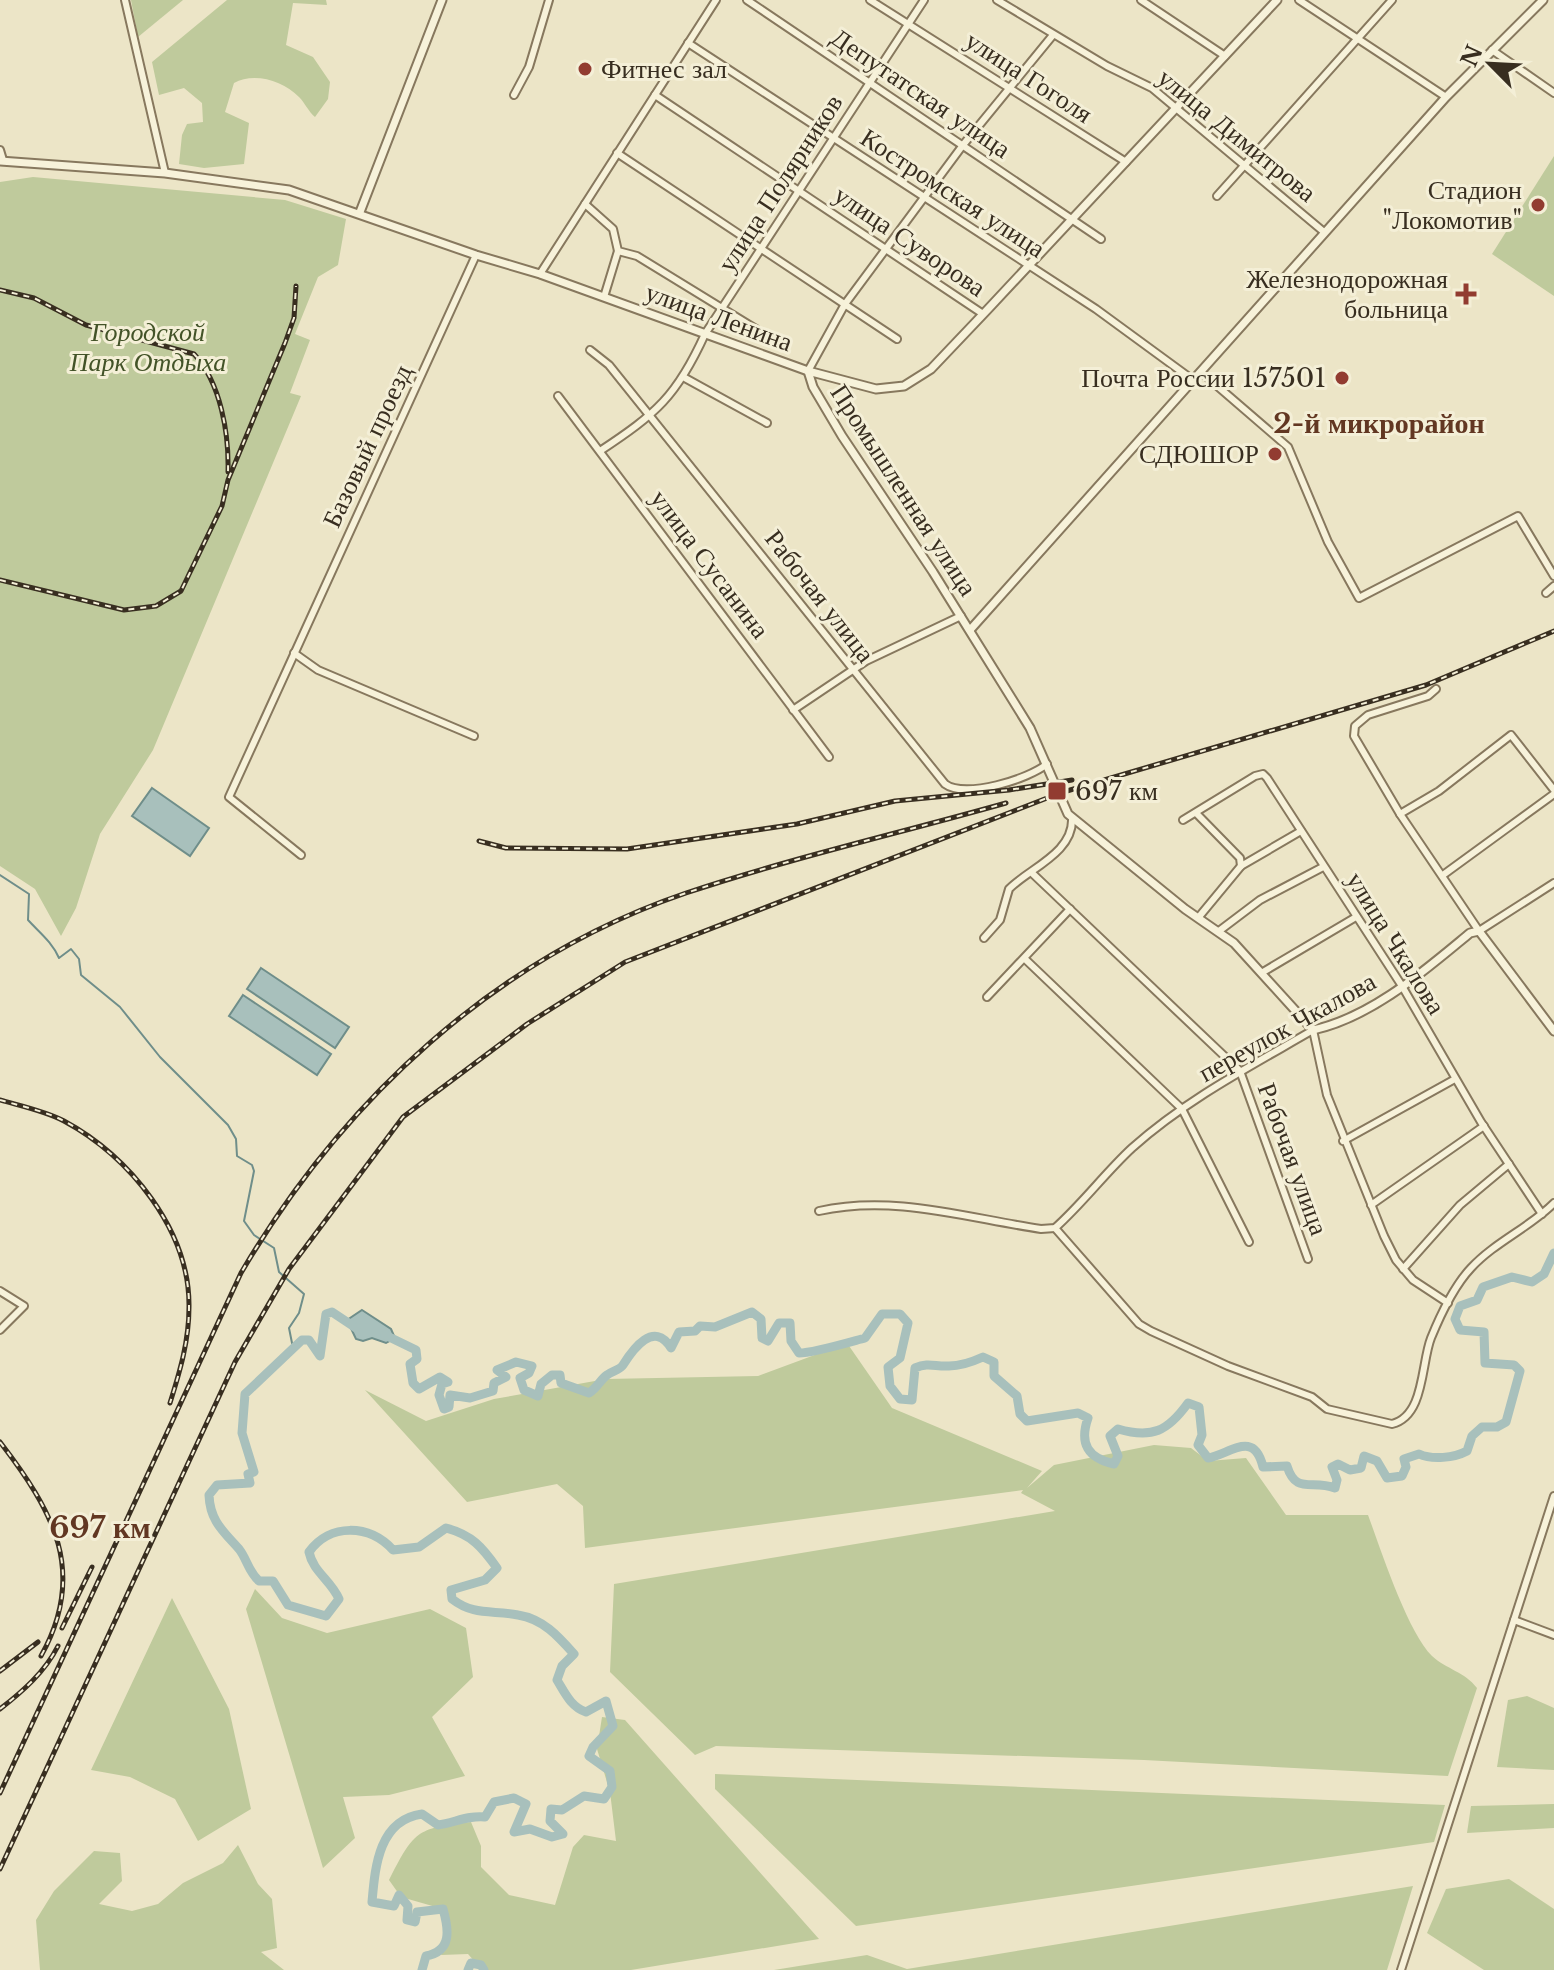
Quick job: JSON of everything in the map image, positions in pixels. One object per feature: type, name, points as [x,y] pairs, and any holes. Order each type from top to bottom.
[{"type":"street","points":[[125,0],[165,173]]},
{"type":"street","points":[[360,212],[442,0]]},
{"type":"street","points":[[514,95],[529,67],[549,0]]},
{"type":"street","points":[[540,274],[716,0]]},
{"type":"street","name":"Депутатская улица","points":[[747,0],[1101,239]]},
{"type":"street","name":"улица Гоголя","points":[[870,0],[1126,162]]},
{"type":"street","name":"улица Полярников","points":[[600,451],[651,417],[685,378],[705,334],[924,0]]},
{"type":"street","name":"улица Димитрова","points":[[997,0],[1053,35],[1152,88],[1247,164],[1324,232]]},
{"type":"street","points":[[1141,0],[1225,56]]},
{"type":"street","name":"улица Ленина","points":[[2,161],[165,173],[289,190],[540,274],[808,371],[876,389],[904,386],[931,369],[1277,0]]},
{"type":"street","points":[[1299,0],[1446,97]]},
{"type":"street","points":[[1217,196],[1392,0]]},
{"type":"street","points":[[970,630],[1446,97],[1543,0]]},
{"type":"street","points":[[808,371],[845,304],[963,145],[1053,35]]},
{"type":"street","name":"Костромская улица","points":[[688,43],[1143,342],[1193,380]]},
{"type":"street","points":[[1492,50],[1554,93]]},
{"type":"street","name":"улица Суворова","points":[[655,95],[983,314]]},
{"type":"street","points":[[0,150],[2,161]]},
{"type":"street","points":[[617,153],[897,339]]},
{"type":"street","points":[[585,204],[613,229],[618,251],[604,297]]},
{"type":"street","points":[[618,251],[632,253],[756,329]]},
{"type":"street","name":"Базовый проезд","points":[[301,855],[229,797],[476,255]]},
{"type":"street","name":"Рабочая улица","points":[[590,350],[609,365],[952,790],[970,792],[990,787],[1033,774],[1047,764]]},
{"type":"street","name":"Промышленная улица","points":[[808,371],[813,387],[842,436],[961,616],[1030,728],[1072,818]]},
{"type":"street","points":[[1201,372],[1288,447],[1328,542],[1359,598],[1518,516],[1554,576]]},
{"type":"street","points":[[685,378],[743,413],[767,423]]},
{"type":"street","name":"улица Сусанина","points":[[558,396],[829,757]]},
{"type":"street","points":[[1546,593],[1554,586]]},
{"type":"street","points":[[793,710],[853,669],[961,616]]},
{"type":"street","points":[[294,653],[318,670],[474,736]]},
{"type":"street","points":[[1436,689],[1428,696],[1368,715],[1355,726],[1354,736],[1400,814],[1479,931],[1494,945],[1554,1031]]},
{"type":"street","points":[[1400,814],[1439,791],[1511,735],[1554,792],[1443,875]]},
{"type":"street","name":"улица Чкалова","points":[[1183,820],[1263,774],[1402,986],[1455,1079],[1542,1214]]},
{"type":"street","points":[[1196,813],[1240,858],[1241,866]]},
{"type":"street","points":[[984,938],[1000,920],[1009,889],[1033,874],[1069,835],[1072,818],[1198,918],[1219,931],[1263,972],[1313,1030],[1327,1095],[1371,1205],[1403,1269],[1429,1293],[1448,1303]]},
{"type":"street","points":[[1198,918],[1241,866],[1301,831]]},
{"type":"street","points":[[1219,931],[1260,900],[1323,867]]},
{"type":"street","name":"Рабочая улица","points":[[1033,874],[1240,1071],[1308,1259]]},
{"type":"street","name":"переулок Чкалова","points":[[1055,1228],[1131,1149],[1182,1109],[1240,1071],[1313,1030],[1338,1025],[1402,986],[1470,933],[1479,931],[1554,883]]},
{"type":"street","points":[[987,997],[1070,909]]},
{"type":"street","points":[[1263,972],[1356,917]]},
{"type":"street","points":[[1025,959],[1182,1109],[1249,1242]]},
{"type":"street","points":[[1343,1141],[1455,1079]]},
{"type":"street","points":[[1371,1205],[1484,1126]]},
{"type":"street","points":[[1403,1269],[1460,1205],[1509,1164]]},
{"type":"street","points":[[819,1211],[862,1202],[876,1203],[1031,1228],[1055,1228],[1139,1324],[1228,1366],[1250,1371],[1312,1397],[1327,1409],[1358,1419],[1392,1424],[1401,1422],[1409,1413],[1424,1372],[1431,1338],[1470,1268],[1554,1203]]},
{"type":"street","points":[[0,1291],[24,1306],[0,1330]]},
{"type":"street","points":[[1401,1970],[1554,1496]]},
{"type":"street","points":[[1514,1620],[1554,1635]]},
{"type":"green space","points":[[131,0],[183,0],[138,37]]},
{"type":"green space","points":[[227,0],[326,0],[327,5],[293,3],[286,45],[313,57],[330,82],[328,99],[315,117],[299,97],[276,82],[250,78],[234,83],[225,112],[249,123],[244,164],[204,168],[179,164],[182,135],[187,124],[203,122],[202,103],[184,88],[159,95],[152,62]]},
{"type":"green space","name":"Стадион \"Локомотив\"","points":[[1554,156],[1554,296],[1492,254]]},
{"type":"green space","name":"Городской Парк Отдыха","points":[[33,177],[285,200],[346,219],[338,265],[318,277],[295,334],[310,340],[290,393],[301,396],[153,750],[100,834],[76,908],[61,936],[35,889],[0,866],[0,182]]},
{"type":"green space","points":[[847,1343],[892,1408],[1042,1471],[1027,1488],[1054,1465],[1154,1445],[1191,1448],[1208,1461],[1246,1458],[1286,1515],[1368,1515],[1396,1589],[1423,1644],[1432,1656],[1477,1688],[1448,1776],[1144,1760],[716,1746],[695,1755],[610,1672],[614,1584],[1055,1511],[1021,1493],[1023,1490],[585,1548],[583,1506],[557,1484],[467,1502],[365,1390],[426,1421],[494,1399],[606,1379],[758,1376]]},
{"type":"green space","points":[[255,1589],[282,1618],[327,1633],[430,1609],[466,1628],[473,1677],[432,1717],[465,1776],[389,1795],[343,1797],[355,1838],[323,1868],[246,1609]]},
{"type":"green space","points":[[172,1598],[229,1709],[251,1809],[198,1841],[175,1799],[130,1777],[91,1770]]},
{"type":"green space","points":[[1527,1696],[1554,1708],[1554,1770],[1497,1767],[1508,1700]]},
{"type":"green space","points":[[602,1717],[625,1720],[819,1939],[631,1970],[482,1970],[468,1954],[441,1955],[449,1937],[443,1909],[401,1897],[389,1880],[404,1852],[418,1835],[427,1830],[471,1822],[481,1846],[481,1867],[509,1895],[555,1905],[573,1847],[584,1835],[616,1841],[610,1792],[597,1749]]},
{"type":"green space","points":[[715,1774],[1445,1805],[1434,1842],[856,1926],[715,1789]]},
{"type":"green space","points":[[1554,1804],[1554,1828],[1467,1833],[1471,1806]]},
{"type":"green space","points":[[238,1845],[258,1884],[272,1899],[277,1948],[261,1952],[284,1970],[40,1970],[36,1920],[54,1891],[94,1851],[120,1853],[122,1881],[99,1904],[132,1911],[158,1904],[183,1883],[223,1863]]},
{"type":"green space","points":[[1509,1879],[1554,1909],[1554,1970],[1484,1970],[1427,1933],[1446,1889]]},
{"type":"green space","points":[[1413,1886],[1387,1970],[774,1970],[867,1955],[907,1969]]},
{"type":"water","points":[[152,788],[209,828],[190,856],[132,816]]},
{"type":"water","points":[[261,968],[349,1027],[335,1048],[247,989]]},
{"type":"water","points":[[243,995],[331,1054],[317,1075],[229,1016]]},
{"type":"water","points":[[362,1310],[391,1329],[395,1338],[386,1343],[372,1338],[363,1341],[356,1339],[347,1320]]},
{"type":"waterway","points":[[0,875],[29,894],[28,920],[59,958],[71,949],[79,959],[81,975],[120,1007],[160,1057],[228,1125],[236,1139],[237,1156],[252,1165],[254,1171],[244,1221],[254,1235],[274,1248],[279,1272],[304,1294],[299,1313],[289,1328],[293,1348]]},
{"type":"waterway","points":[[385,1335],[416,1350],[417,1359],[410,1364],[413,1383],[419,1389],[440,1377],[448,1382],[442,1384],[439,1395],[444,1409],[449,1407],[450,1395],[470,1398],[493,1391],[494,1383],[506,1377],[497,1370],[516,1362],[532,1366],[529,1373],[520,1378],[524,1390],[538,1396],[541,1384],[552,1375],[560,1375],[561,1383],[589,1393],[607,1375],[622,1367],[644,1340],[658,1337],[671,1348],[679,1332],[695,1331],[700,1326],[715,1327],[752,1312],[761,1319],[762,1338],[768,1341],[779,1323],[790,1323],[791,1341],[799,1353],[865,1338],[882,1314],[900,1314],[908,1323],[900,1358],[888,1367],[890,1386],[900,1399],[912,1400],[915,1368],[958,1365],[983,1357],[994,1362],[994,1376],[1017,1396],[1020,1414],[1027,1421],[1078,1413],[1088,1418],[1085,1442],[1092,1454],[1105,1461],[1114,1464],[1118,1456],[1110,1436],[1118,1429],[1150,1433],[1166,1426],[1188,1403],[1199,1407],[1202,1435],[1198,1445],[1208,1458],[1247,1446],[1254,1449],[1263,1467],[1287,1466],[1300,1483],[1335,1488],[1337,1480],[1332,1467],[1338,1464],[1350,1470],[1361,1468],[1364,1456],[1377,1461],[1387,1478],[1402,1476],[1406,1467],[1404,1459],[1419,1454],[1436,1458],[1462,1453],[1467,1451],[1472,1436],[1482,1427],[1497,1427],[1506,1422],[1520,1371],[1514,1365],[1485,1363],[1484,1332],[1460,1330],[1455,1319],[1460,1306],[1477,1300],[1483,1287],[1512,1277],[1532,1282],[1544,1274],[1554,1253]]},
{"type":"waterway","points":[[356,1328],[332,1312],[326,1314],[320,1356],[309,1340],[302,1340],[245,1394],[242,1433],[254,1472],[248,1474],[250,1483],[217,1485],[209,1495],[218,1525],[239,1549],[259,1581],[273,1581],[288,1605],[326,1616],[339,1599],[314,1565],[309,1552],[328,1536],[350,1530],[361,1532],[373,1535],[393,1550],[419,1547],[446,1528],[463,1534],[481,1548],[497,1568],[485,1580],[451,1590],[452,1599],[476,1610],[527,1617],[549,1629],[574,1654],[562,1666],[557,1680],[566,1695],[576,1707],[586,1712],[606,1701],[613,1726],[593,1747],[589,1756],[610,1771],[612,1787],[604,1799],[584,1796],[562,1810],[551,1809],[550,1821],[563,1834],[552,1837],[530,1829],[514,1832],[526,1804],[514,1798],[494,1802],[485,1817],[438,1825],[422,1814],[407,1818],[388,1836],[378,1861],[372,1902],[394,1906],[399,1895],[408,1906],[407,1920],[415,1922],[417,1912],[443,1909],[447,1932],[444,1944],[440,1950],[426,1956],[422,1970]]},
{"type":"waterway","points":[[468,1970],[471,1963],[481,1965],[484,1970]]},
{"type":"railway","points":[[0,580],[124,610],[156,606],[181,591],[222,506],[228,480],[285,343],[294,318],[296,286]]},
{"type":"railway","points":[[0,290],[34,298],[86,325],[194,354],[211,379],[222,410],[228,472]]},
{"type":"railway","points":[[0,1869],[235,1362],[289,1269],[403,1117],[527,1024],[625,962],[1060,793],[1426,685],[1554,631]]},
{"type":"railway","points":[[479,841],[506,848],[627,849],[797,824],[895,801],[1009,790],[1072,780]]},
{"type":"railway","points":[[0,1793],[241,1273],[281,1210],[326,1150],[376,1094],[430,1043],[488,996],[550,956],[616,921],[726,880],[1006,803]]},
{"type":"railway","points":[[0,1100],[57,1117],[88,1136],[132,1175],[167,1224],[187,1278],[189,1307],[186,1344],[170,1403]]},
{"type":"railway","points":[[0,1442],[35,1493],[58,1543],[63,1570],[62,1597],[55,1626],[41,1656]]},
{"type":"railway","points":[[62,1628],[92,1567]]},
{"type":"railway","points":[[0,1671],[38,1642]]},
{"type":"railway","points":[[0,1709],[32,1681],[58,1646]]},
{"type":"place","name":"Фитнес зал","points":[[585,69]]},
{"type":"place","name":"Стадион \"Локомотив\"","points":[[1538,205]]},
{"type":"place","name":"Железнодорожная больница","points":[[1466,294]]},
{"type":"place","name":"Почта России 157501","points":[[1342,378]]},
{"type":"place","name":"СДЮШОР","points":[[1275,454]]},
{"type":"place","name":"697 км","points":[[1057,791]]},
{"type":"district","name":"2-й микрорайон","points":[[1379,423]]},
{"type":"district","name":"697 км","points":[[100,1527]]}]
